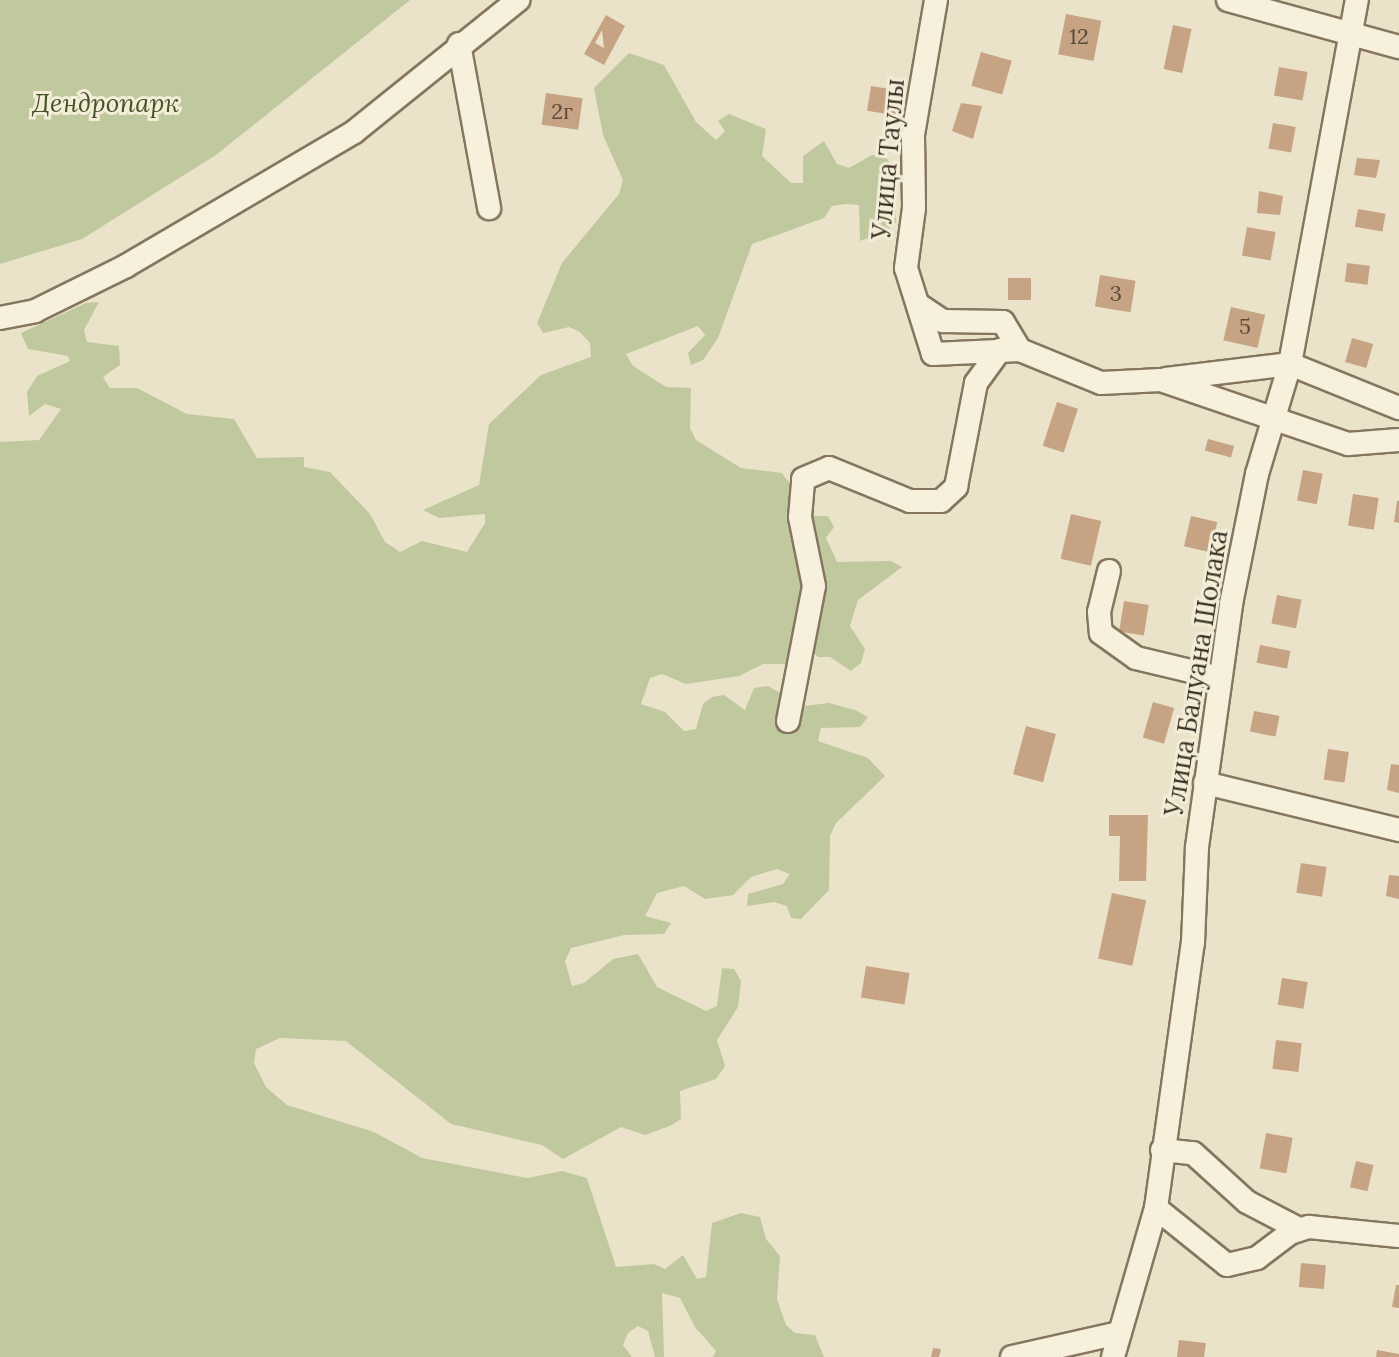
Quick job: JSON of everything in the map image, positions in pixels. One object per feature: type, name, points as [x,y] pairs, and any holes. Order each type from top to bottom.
[{"type":"street","points":[[0,318],[35,311],[76,292],[354,132],[459,44],[518,0]]},
{"type":"street","name":"Улица Таулы","points":[[936,0],[913,135],[914,208],[906,268],[930,347],[941,357],[1010,350]]},
{"type":"street","points":[[1228,0],[1399,47]]},
{"type":"street","name":"Улица Балуана Шолака","points":[[1113,1357],[1156,1208],[1193,943],[1205,783],[1220,678],[1257,474],[1290,364],[1357,0]]},
{"type":"street","points":[[459,44],[489,208]]},
{"type":"street","points":[[922,313],[943,321],[1003,322],[1010,350]]},
{"type":"street","points":[[1010,350],[1101,383],[1161,380],[1290,364],[1399,408]]},
{"type":"street","points":[[788,721],[814,586],[800,517],[803,479],[829,468],[921,504],[941,501],[956,487],[976,383],[1010,350]]},
{"type":"street","points":[[1161,380],[1273,415],[1348,444],[1399,440]]},
{"type":"street","points":[[1109,571],[1099,612],[1101,633],[1136,658],[1220,678]]},
{"type":"street","points":[[1205,783],[1399,830]]},
{"type":"street","points":[[1162,1150],[1193,1153],[1247,1202],[1299,1229],[1399,1236]]},
{"type":"street","points":[[1156,1208],[1227,1265],[1257,1258],[1299,1229]]},
{"type":"street","points":[[1012,1357],[1119,1333]]},
{"type":"green space","name":"Дендропарк","points":[[0,0],[410,0],[216,155],[82,239],[0,264]]},
{"type":"green space","points":[[629,53],[664,65],[696,122],[716,140],[725,131],[718,121],[729,114],[766,129],[762,156],[791,183],[803,183],[803,156],[824,141],[837,164],[849,168],[872,155],[885,156],[894,168],[896,222],[885,232],[860,241],[859,205],[845,204],[832,206],[824,218],[752,244],[718,338],[703,360],[691,365],[688,353],[705,335],[698,326],[626,354],[633,366],[666,387],[691,388],[690,428],[696,440],[741,468],[782,473],[814,516],[828,516],[834,527],[826,538],[837,562],[891,561],[902,567],[858,600],[850,626],[865,649],[861,663],[851,671],[830,657],[818,657],[800,640],[791,664],[763,664],[739,676],[686,684],[662,674],[650,678],[641,704],[665,712],[684,731],[696,729],[703,704],[712,697],[724,695],[745,710],[754,688],[768,686],[803,706],[829,703],[855,710],[868,717],[860,727],[821,728],[818,741],[868,758],[885,776],[836,823],[830,836],[829,890],[801,919],[791,918],[787,906],[774,902],[747,906],[748,894],[783,884],[790,874],[777,869],[751,877],[733,895],[705,899],[684,886],[657,893],[645,916],[671,923],[664,934],[624,935],[571,948],[565,961],[572,986],[584,983],[613,959],[638,954],[657,987],[706,1011],[717,1006],[722,968],[734,969],[741,981],[738,1007],[717,1040],[725,1066],[716,1079],[680,1091],[681,1119],[670,1126],[645,1135],[621,1127],[563,1159],[542,1145],[451,1124],[346,1041],[280,1038],[256,1049],[254,1063],[266,1087],[287,1105],[374,1132],[422,1158],[527,1178],[562,1171],[587,1178],[616,1267],[654,1264],[665,1269],[683,1255],[697,1279],[706,1277],[712,1223],[741,1213],[760,1217],[766,1239],[780,1256],[777,1299],[786,1325],[795,1333],[815,1335],[824,1357],[713,1357],[716,1351],[695,1327],[680,1298],[662,1293],[664,1357],[655,1357],[648,1331],[638,1326],[628,1333],[623,1345],[632,1357],[0,1357],[0,442],[39,440],[61,409],[45,404],[29,416],[27,392],[37,376],[70,361],[68,356],[28,349],[21,333],[86,303],[99,302],[84,330],[87,342],[119,346],[120,365],[103,377],[110,388],[137,388],[187,414],[234,419],[257,458],[304,457],[304,467],[330,472],[370,514],[385,542],[400,552],[422,541],[467,552],[485,523],[485,514],[439,518],[423,510],[479,485],[489,424],[541,375],[591,357],[590,343],[580,332],[569,327],[543,333],[537,323],[562,263],[619,194],[623,180],[603,135],[594,88]]},
{"type":"building","points":[[1066,14],[1101,21],[1094,61],[1058,54]]},
{"type":"building","points":[[606,15],[625,26],[604,65],[584,54]],"holes":[[[602,30],[604,48],[595,43]]]},
{"type":"building","points":[[1173,25],[1192,29],[1182,73],[1164,69]]},
{"type":"building","points":[[981,52],[1012,61],[1002,94],[971,86]]},
{"type":"building","points":[[1279,67],[1308,72],[1303,101],[1274,96]]},
{"type":"building","points":[[871,86],[901,91],[897,115],[867,111]]},
{"type":"building","points":[[546,93],[583,98],[578,130],[542,125]]},
{"type":"building","points":[[961,103],[982,106],[973,139],[952,131]]},
{"type":"building","points":[[1273,123],[1296,127],[1291,153],[1268,149]]},
{"type":"building","points":[[1357,158],[1380,160],[1376,178],[1354,175]]},
{"type":"building","points":[[1259,191],[1283,196],[1280,215],[1257,213]]},
{"type":"building","points":[[1358,209],[1386,214],[1382,232],[1355,227]]},
{"type":"building","points":[[1247,227],[1276,232],[1271,261],[1242,256]]},
{"type":"building","points":[[1347,263],[1370,266],[1368,285],[1345,282]]},
{"type":"building","points":[[1100,275],[1136,281],[1131,312],[1095,307]]},
{"type":"building","points":[[1008,278],[1031,278],[1031,300],[1008,300]]},
{"type":"building","points":[[1231,307],[1265,315],[1257,348],[1223,340]]},
{"type":"building","points":[[1352,338],[1373,344],[1366,368],[1345,362]]},
{"type":"building","points":[[1057,402],[1078,409],[1064,453],[1043,446]]},
{"type":"building","points":[[1208,439],[1234,446],[1231,458],[1205,451]]},
{"type":"building","points":[[1303,470],[1323,474],[1317,504],[1297,500]]},
{"type":"building","points":[[1353,494],[1379,498],[1374,530],[1348,526]]},
{"type":"building","points":[[1399,501],[1399,523],[1394,522]]},
{"type":"building","points":[[1071,514],[1101,521],[1091,566],[1061,559]]},
{"type":"building","points":[[1191,516],[1217,522],[1210,552],[1184,546]]},
{"type":"building","points":[[1277,595],[1302,600],[1296,628],[1271,623]]},
{"type":"building","points":[[1124,601],[1149,605],[1144,636],[1119,632]]},
{"type":"building","points":[[1260,645],[1290,651],[1287,669],[1257,663]]},
{"type":"building","points":[[1153,702],[1174,708],[1164,744],[1143,738]]},
{"type":"building","points":[[1254,711],[1280,716],[1276,737],[1250,732]]},
{"type":"building","points":[[1026,726],[1056,734],[1043,782],[1013,774]]},
{"type":"building","points":[[1328,749],[1349,752],[1344,783],[1324,780]]},
{"type":"building","points":[[1391,764],[1399,765],[1399,793],[1387,790]]},
{"type":"building","points":[[1109,815],[1148,815],[1146,881],[1119,881],[1120,836],[1109,836]]},
{"type":"building","points":[[1301,863],[1327,867],[1322,897],[1296,893]]},
{"type":"building","points":[[1389,875],[1399,876],[1399,899],[1386,896]]},
{"type":"building","points":[[1112,893],[1146,900],[1132,966],[1098,959]]},
{"type":"building","points":[[866,966],[909,973],[904,1004],[861,998]]},
{"type":"building","points":[[1282,978],[1308,982],[1303,1009],[1278,1005]]},
{"type":"building","points":[[1276,1040],[1302,1043],[1298,1072],[1272,1069]]},
{"type":"building","points":[[1266,1133],[1293,1138],[1286,1173],[1260,1168]]},
{"type":"building","points":[[1356,1161],[1374,1165],[1367,1191],[1350,1187]]},
{"type":"building","points":[[1301,1263],[1326,1265],[1324,1289],[1299,1287]]},
{"type":"building","points":[[1396,1285],[1399,1285],[1399,1308],[1392,1307]]},
{"type":"building","points":[[1179,1340],[1206,1343],[1204,1357],[1177,1357]]},
{"type":"building","points":[[933,1348],[941,1349],[939,1357],[931,1357]]},
{"type":"building","points":[[1377,1350],[1399,1354],[1399,1357],[1376,1357]]}]
